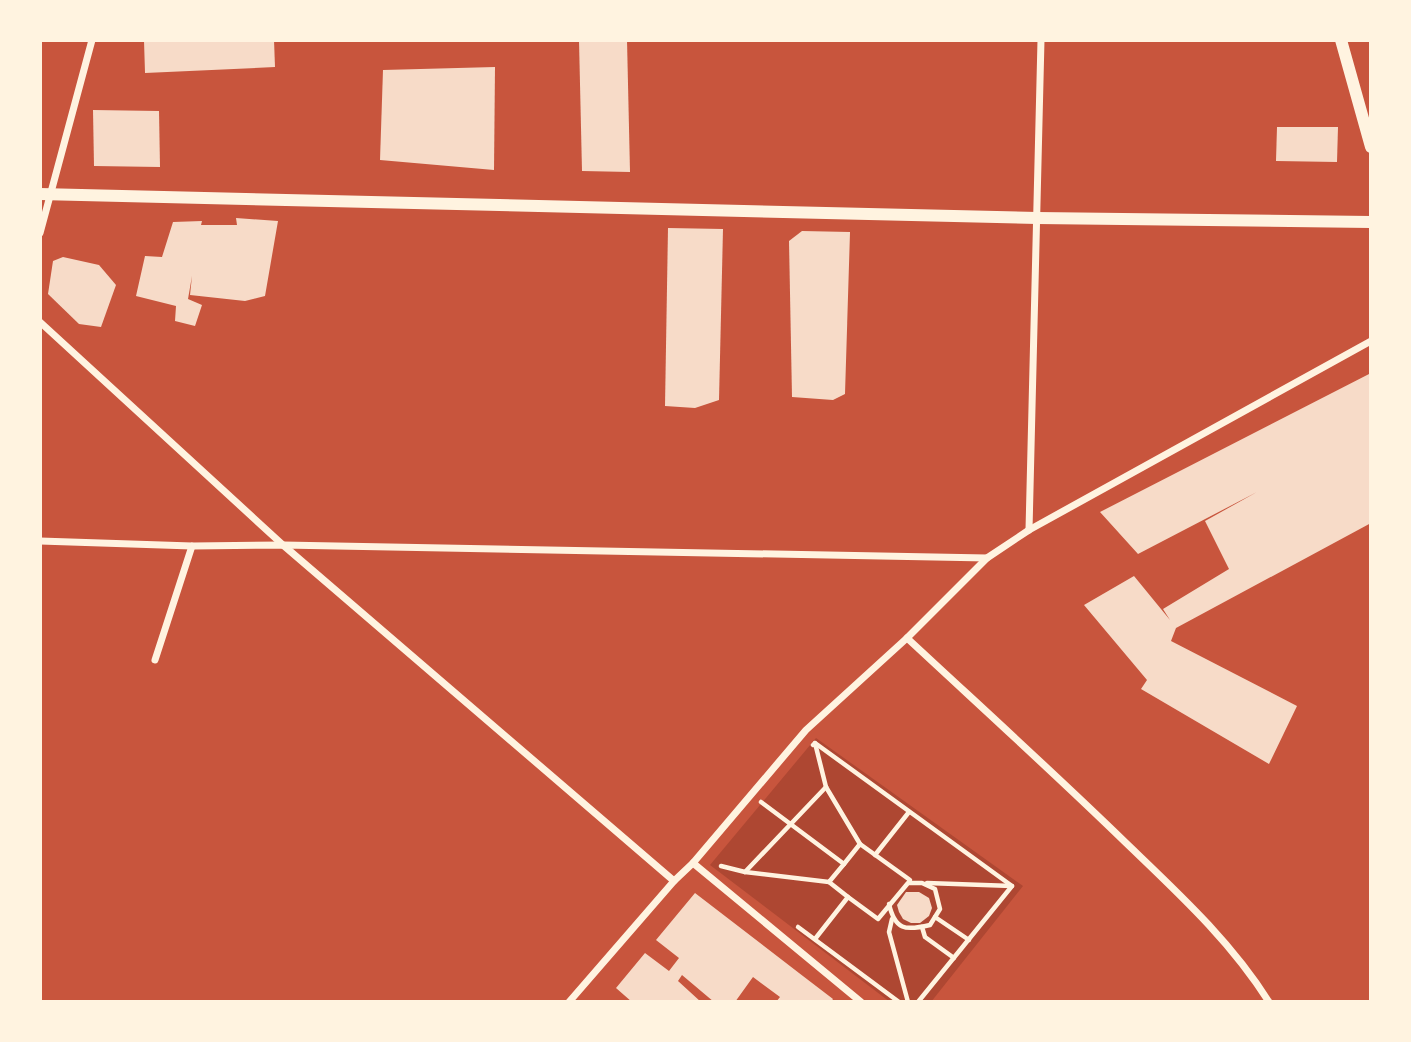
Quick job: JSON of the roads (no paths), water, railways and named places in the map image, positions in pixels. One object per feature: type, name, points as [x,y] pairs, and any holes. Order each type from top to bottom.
[{"type":"street","points":[[40,233],[45,194],[92,40]]},
{"type":"street","points":[[1029,530],[1041,40]]},
{"type":"street","points":[[1341,40],[1371,147]]},
{"type":"street","points":[[45,194],[1037,218],[1371,222]]},
{"type":"street","points":[[40,322],[283,545],[674,881]]},
{"type":"street","points":[[569,1002],[674,881],[693,863],[806,730],[907,638],[986,558],[1029,530],[1371,341]]},
{"type":"street","points":[[40,541],[192,546],[283,545],[986,558]]},
{"type":"street","points":[[155,660],[192,546]]},
{"type":"street","points":[[907,638],[1198,911],[1251,973],[1269,1002]]},
{"type":"street","points":[[693,863],[861,1002]]}]
